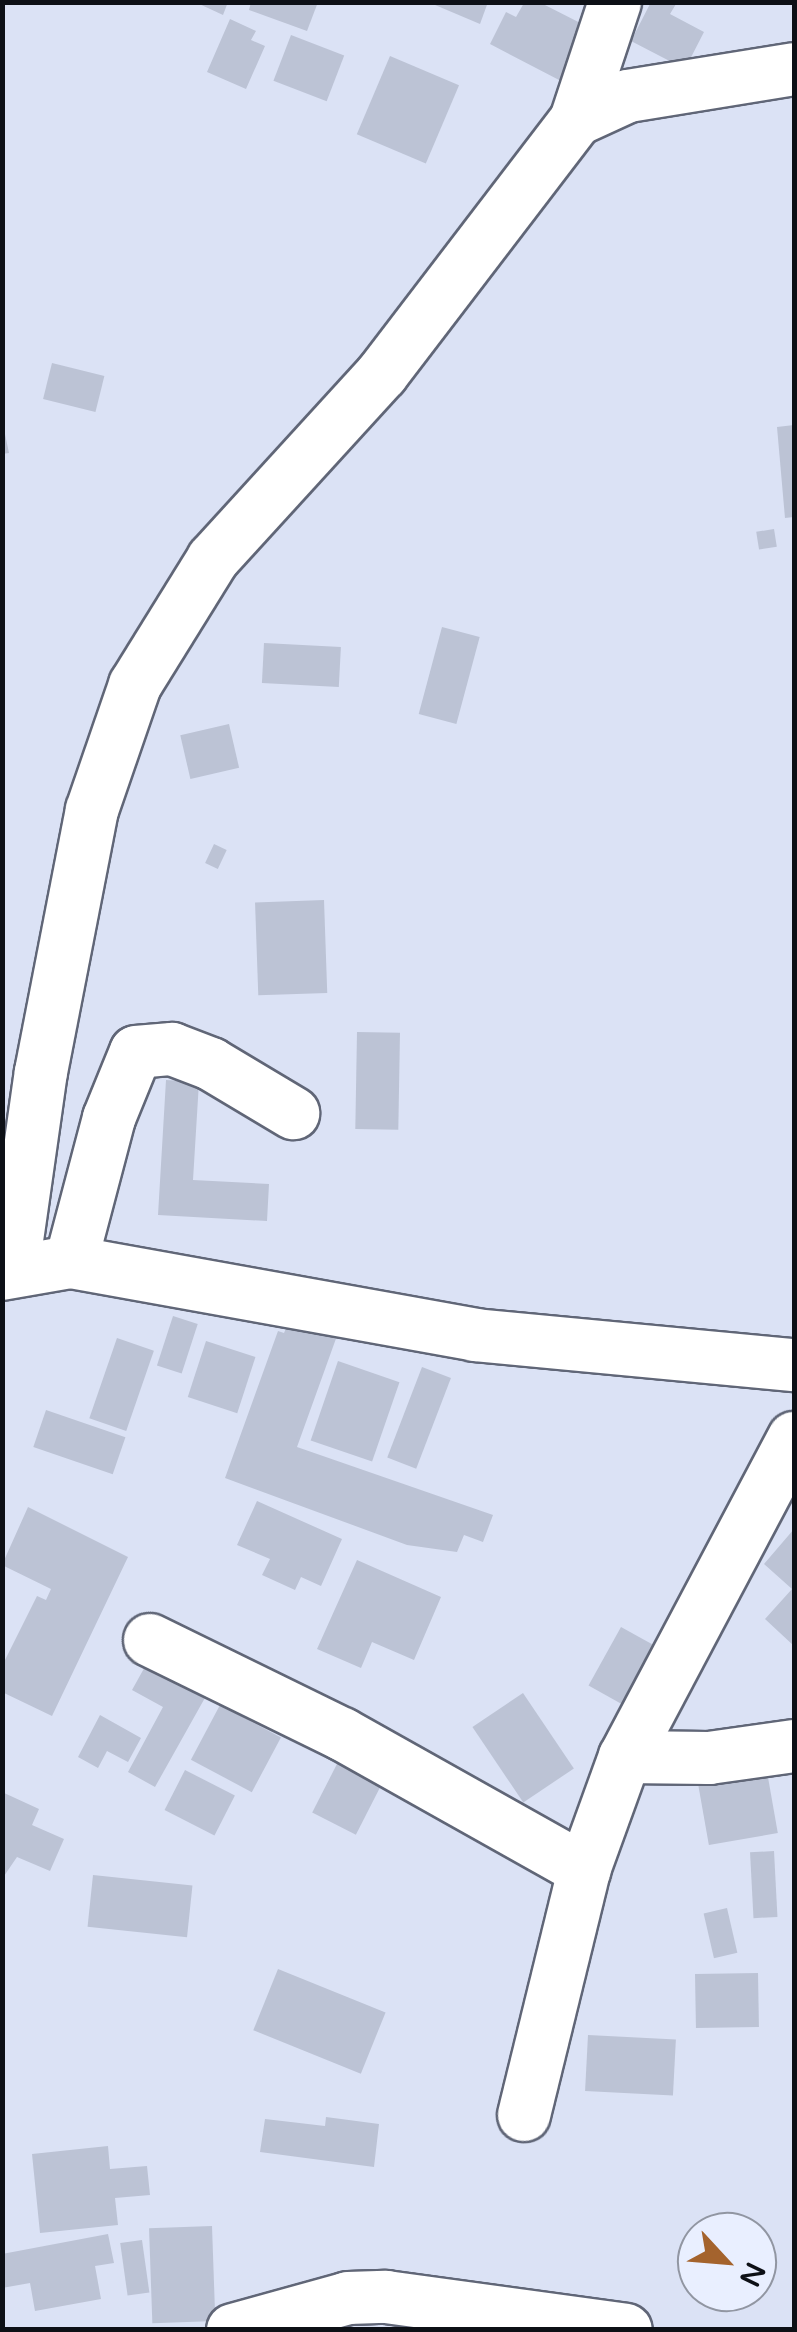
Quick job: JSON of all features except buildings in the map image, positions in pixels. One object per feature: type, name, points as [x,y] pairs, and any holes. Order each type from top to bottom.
[{"type":"street","points":[[601,9],[576,120],[382,374],[213,559],[135,686],[85,846],[41,1072],[8,1271],[71,1262],[475,1335],[794,1364]]},
{"type":"street","points":[[576,120],[628,96],[794,68]]},
{"type":"street","points":[[71,1262],[109,1118],[136,1052],[172,1049],[198,1059],[293,1114]]},
{"type":"street","points":[[524,2115],[584,1870],[624,1757],[794,1438]]},
{"type":"street","points":[[150,1640],[342,1734],[584,1870]]},
{"type":"street","points":[[624,1757],[709,1758],[794,1746]]},
{"type":"street","points":[[234,2330],[348,2298],[386,2298],[626,2330]]}]
